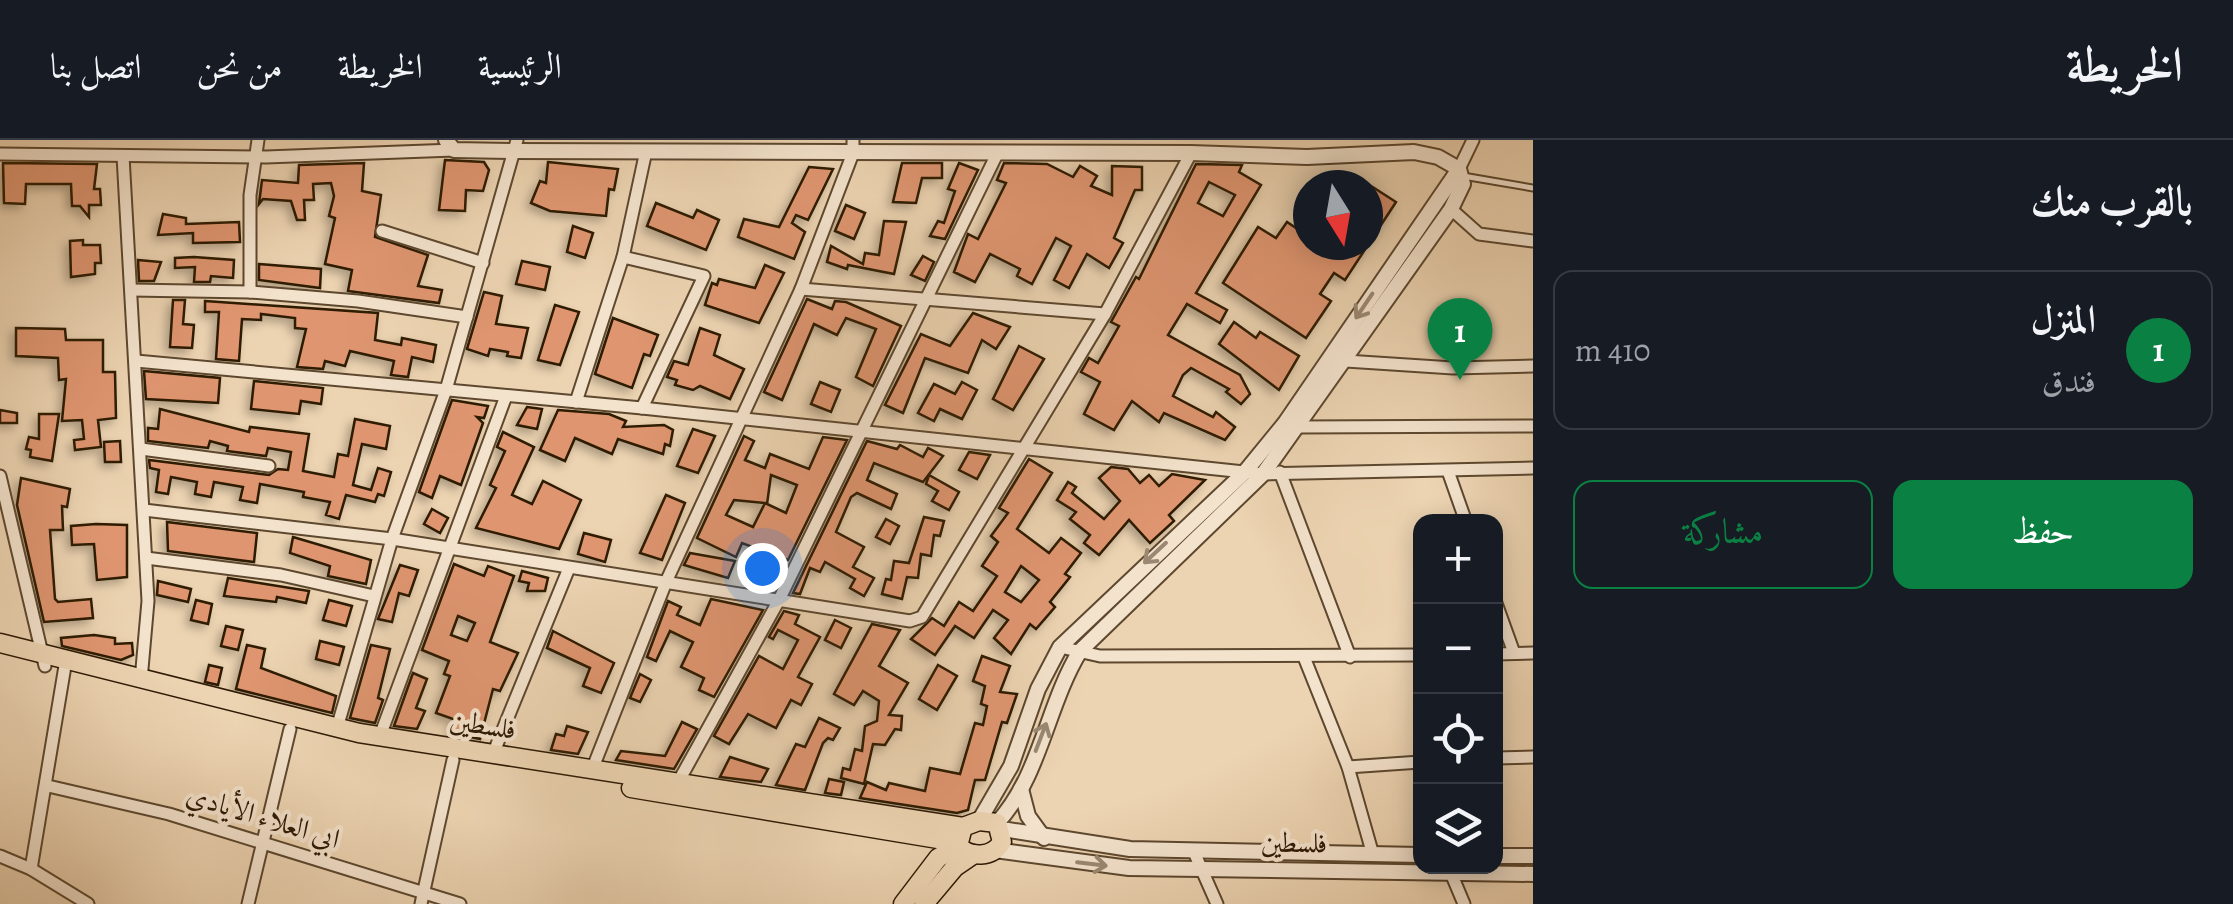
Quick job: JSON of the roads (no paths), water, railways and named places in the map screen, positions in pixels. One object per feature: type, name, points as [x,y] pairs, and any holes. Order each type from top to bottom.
[{"type":"main road","name":"فلسطين","points":[[0,643],[43,660],[290,730],[453,760],[592,770],[926,835],[975,835]]},
{"type":"main road","name":"فلسطين","points":[[0,655],[43,660]]},
{"type":"main road","name":"فلسطين","points":[[65,666],[141,680],[338,728],[492,754],[525,766],[975,835]]},
{"type":"main road","points":[[926,835],[938,858]]},
{"type":"main road","points":[[975,835],[995,850]]},
{"type":"main road","points":[[903,904],[938,858],[975,835]]},
{"type":"main road","points":[[924,904],[956,867],[975,835]]},
{"type":"street","points":[[82,140],[82,154]]},
{"type":"street","points":[[250,292],[253,157],[258,140]]},
{"type":"street","points":[[975,835],[1022,789],[1064,678],[1080,651],[1263,474],[1300,427],[1450,210],[1472,140]]},
{"type":"street","points":[[0,154],[17,147],[123,156],[253,157],[450,145],[646,152],[688,146],[853,147],[997,154],[1054,147],[1306,157],[1414,152],[1438,157],[1461,172]]},
{"type":"street","points":[[338,728],[374,596],[446,390],[516,146]]},
{"type":"street","points":[[592,770],[666,582],[801,289],[853,147]]},
{"type":"street","points":[[576,402],[623,257],[646,152]]},
{"type":"street","points":[[144,510],[392,540],[897,622],[922,617],[1106,314],[1191,152]]},
{"type":"street","points":[[674,788],[779,600],[997,154]]},
{"type":"street","points":[[123,156],[146,558],[141,680]]},
{"type":"street","points":[[975,835],[1012,766],[1038,690],[1060,647],[1244,472],[1285,423],[1461,172]]},
{"type":"street","points":[[1450,210],[1480,234],[1533,242]]},
{"type":"street","points":[[382,231],[483,263]]},
{"type":"street","points":[[623,257],[696,270],[704,280],[642,408]]},
{"type":"street","points":[[801,289],[1106,314]]},
{"type":"street","points":[[130,290],[250,292],[358,301],[467,317]]},
{"type":"street","points":[[1346,361],[1453,368],[1533,366]]},
{"type":"street","points":[[136,362],[1026,446],[1263,474],[1533,468]]},
{"type":"street","points":[[380,736],[506,396]]},
{"type":"street","points":[[1300,427],[1533,426]]},
{"type":"street","points":[[141,448],[268,466]]},
{"type":"street","points":[[1448,471],[1463,514]]},
{"type":"street","points":[[1280,472],[1350,657]]},
{"type":"street","points":[[0,476],[43,660]]},
{"type":"street","points":[[146,558],[281,575],[374,596]]},
{"type":"street","points":[[492,754],[569,568]]},
{"type":"street","points":[[1496,604],[1514,654]]},
{"type":"street","points":[[1060,647],[1100,656],[1413,656]]},
{"type":"street","points":[[1503,654],[1533,654]]},
{"type":"street","points":[[1304,656],[1348,767],[1373,855]]},
{"type":"street","points":[[30,868],[48,786],[65,666]]},
{"type":"street","points":[[248,904],[290,730]]},
{"type":"street","points":[[1503,758],[1533,756]]},
{"type":"street","points":[[423,898],[453,760]]},
{"type":"street","points":[[1348,767],[1413,762]]},
{"type":"street","name":"ابي العلاء الأيادي","points":[[48,786],[262,841],[423,898],[460,904]]},
{"type":"street","points":[[1022,789],[1028,816],[1044,838]]},
{"type":"street","name":"فلسطين","points":[[975,835],[1194,852],[1413,856]]},
{"type":"street","name":"فلسطين","points":[[995,850],[1096,866],[1413,873]]},
{"type":"street","points":[[1194,852],[1217,904]]},
{"type":"street","points":[[0,856],[30,868],[88,904]]},
{"type":"street","points":[[1503,856],[1533,856]]},
{"type":"street","points":[[1451,874],[1464,904]]},
{"type":"street","name":"فلسطين","points":[[1503,874],[1533,874]]},
{"type":"lane","points":[[1461,172],[1533,188]]},
{"type":"place","name":"المنزل","points":[[1460,380]]}]
